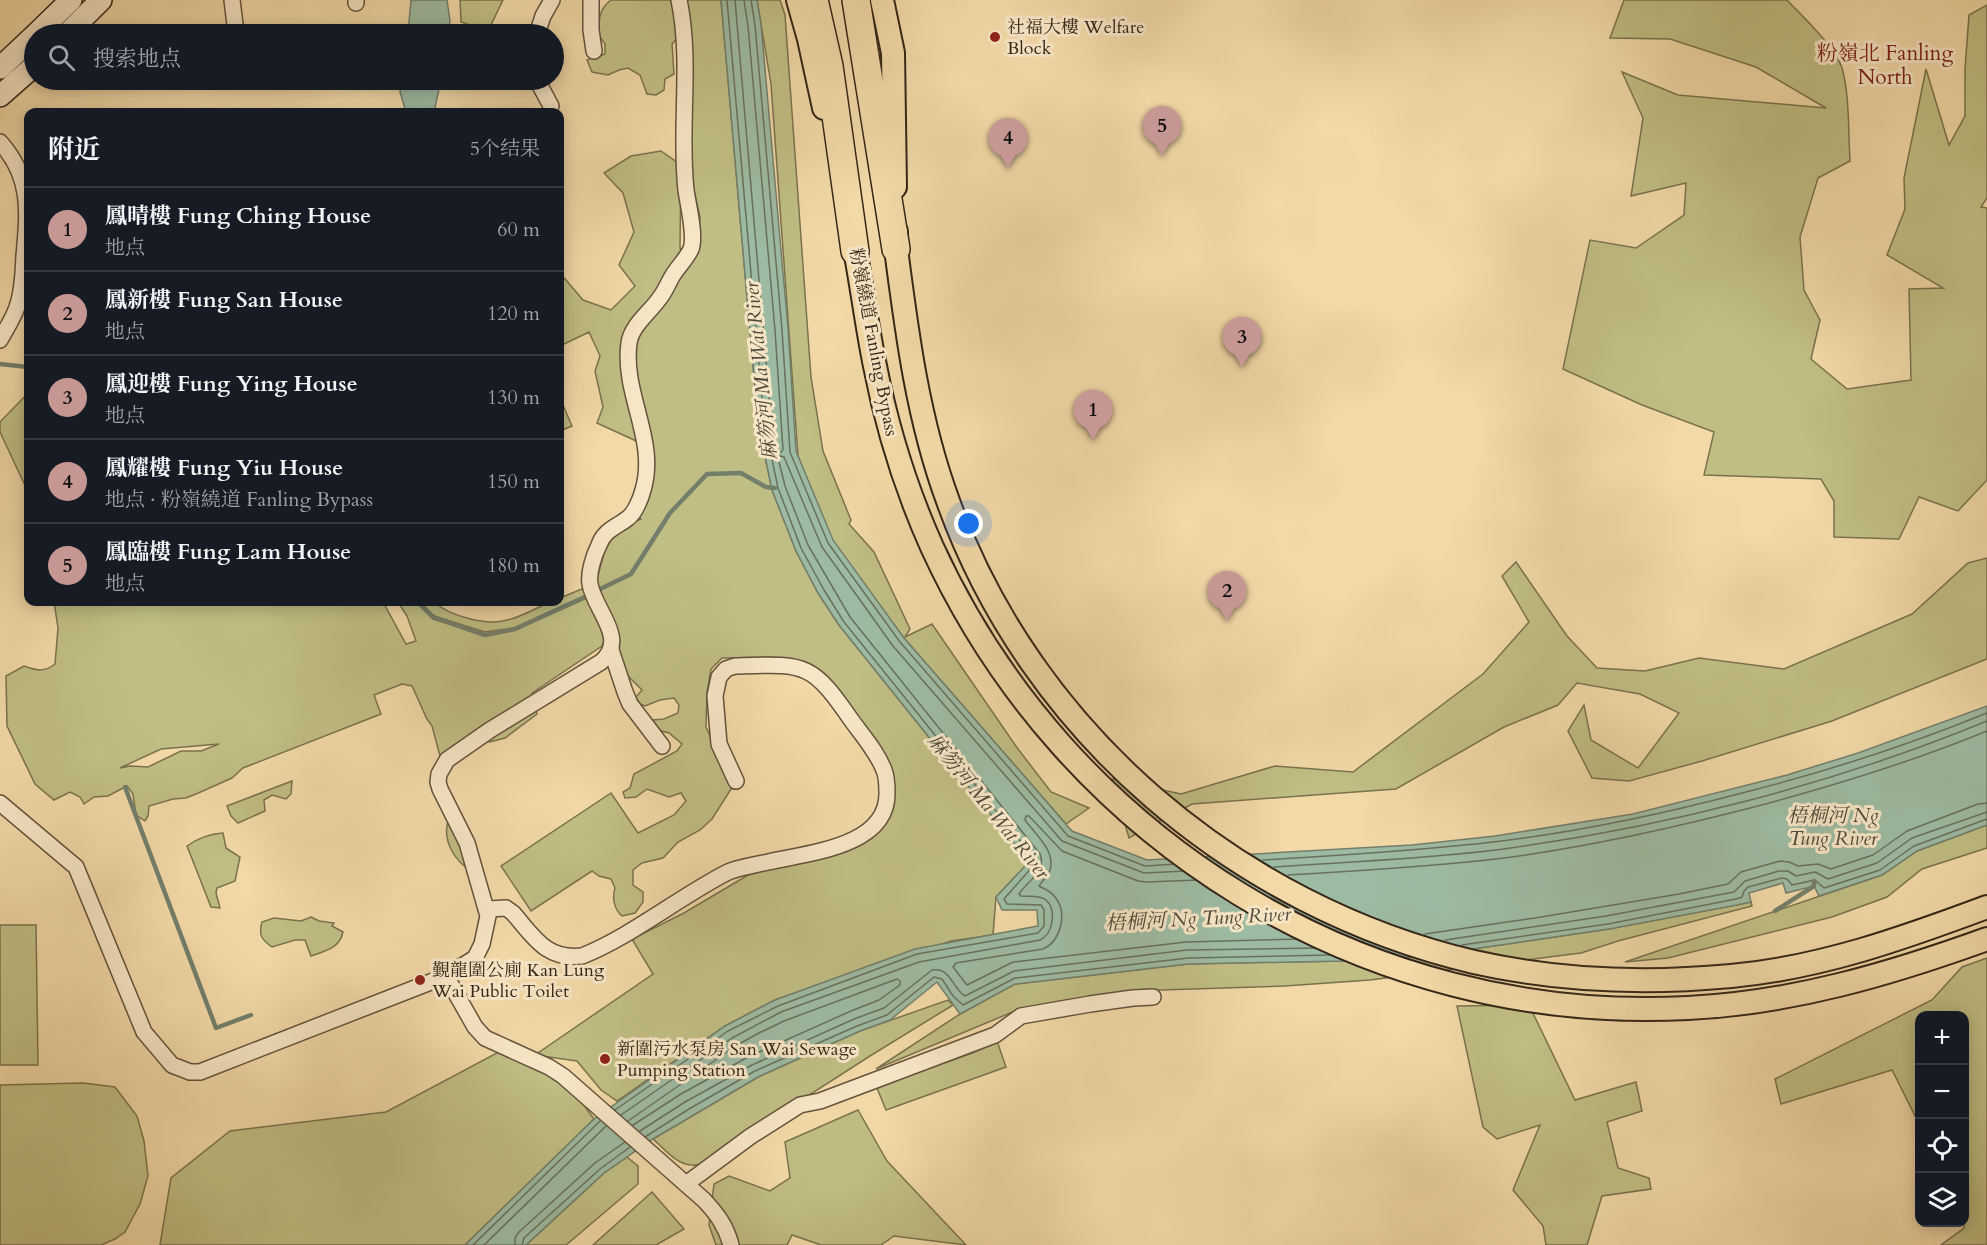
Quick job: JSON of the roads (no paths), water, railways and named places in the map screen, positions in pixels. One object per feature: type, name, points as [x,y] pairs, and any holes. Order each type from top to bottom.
[{"type":"highway","name":"粉嶺繞道 Fanling Bypass","points":[[814,0],[829,66],[855,251]]},
{"type":"highway","name":"粉嶺繞道 Fanling Bypass","points":[[855,0],[896,249]]},
{"type":"main road","points":[[46,24],[71,0]]},
{"type":"main road","points":[[77,24],[101,0]]},
{"type":"main road","points":[[798,0],[809,39],[855,251]]},
{"type":"main road","points":[[882,0],[893,53],[896,249]]},
{"type":"main road","points":[[0,68],[24,45]]},
{"type":"main road","points":[[0,96],[24,75]]},
{"type":"main road","name":"粉嶺繞道 Fanling Bypass","points":[[896,249],[912,366],[932,450],[947,500],[996,608],[1071,716],[1099,747],[1158,802],[1201,836],[1271,882],[1349,921],[1429,950],[1511,969],[1600,980],[1734,976],[1813,962],[1903,937],[1987,907]]},
{"type":"main road","name":"粉嶺繞道 Fanling Bypass","points":[[855,251],[884,409],[902,471],[949,582],[993,658],[1035,715],[1085,772],[1151,832],[1219,882],[1258,906],[1338,946],[1386,965],[1466,988],[1555,1004],[1643,1009],[1730,1005],[1817,991],[1902,969],[1987,939]]},
{"type":"street","points":[[232,0],[235,24]]},
{"type":"street","points":[[540,24],[552,0]]},
{"type":"street","points":[[591,0],[594,51]]},
{"type":"street","points":[[662,746],[630,704],[624,692],[611,643],[590,587],[591,570],[599,543],[605,534],[631,515],[643,492],[648,471],[645,438],[632,392],[628,341],[636,327],[660,298],[691,249],[686,185],[684,44],[679,0]]},
{"type":"street","points":[[542,90],[550,106]]},
{"type":"street","points":[[0,142],[16,162],[24,184]]},
{"type":"street","points":[[2,336],[22,292],[24,254]]},
{"type":"street","points":[[0,803],[76,867],[144,1032],[172,1065],[190,1072],[200,1072],[446,976],[475,958],[488,928],[488,909],[467,843],[438,782],[443,765],[490,729],[601,662],[608,656],[611,643]]},
{"type":"street","points":[[488,909],[506,908],[548,951],[570,957],[582,956],[730,871],[840,845],[860,838],[872,830],[879,821],[885,809],[887,797],[885,772],[878,758],[830,689],[804,669],[795,666],[735,666],[726,669],[719,677],[715,696],[719,744],[736,781]]},
{"type":"street","points":[[446,976],[475,1027],[485,1038],[549,1067],[563,1076],[720,1216],[731,1245]]},
{"type":"street","points":[[681,1180],[800,1105],[820,1101],[995,1035],[1021,1016],[1090,1004],[1153,997]]},
{"type":"water","points":[[411,0],[447,0],[450,24],[409,24]]},
{"type":"water","points":[[721,0],[757,0],[788,329],[796,451],[833,540],[904,638],[1072,831],[1147,860],[1412,845],[1495,836],[1633,814],[1787,775],[1858,753],[1987,706],[1987,825],[1917,851],[1882,875],[1819,896],[1814,886],[1786,893],[1783,883],[1749,893],[1751,902],[1609,929],[1425,956],[1343,961],[1188,964],[1015,984],[960,1014],[937,982],[890,1020],[758,1077],[653,1139],[604,1173],[526,1245],[465,1245],[594,1119],[725,1026],[775,1000],[915,949],[1038,926],[1037,910],[1002,910],[996,897],[1029,862],[839,625],[818,593],[796,551],[772,490],[758,422]]},
{"type":"water","points":[[400,90],[439,90],[435,108],[405,108]]},
{"type":"waterway","points":[[0,364],[24,367]]},
{"type":"waterway","points":[[596,591],[631,574],[670,513],[707,474],[741,473],[766,487],[775,488]]},
{"type":"waterway","points":[[422,606],[433,617],[485,635],[515,629],[589,595]]},
{"type":"waterway","points":[[125,787],[216,1028],[251,1015]]},
{"type":"waterway","points":[[1775,911],[1814,886],[1814,881]]},
{"type":"place","name":"社福大樓 Welfare Block","points":[[995,37]]},
{"type":"place","name":"鳳臨樓 Fung Lam House","points":[[1162,156]]},
{"type":"place","name":"鳳耀樓 Fung Yiu House","points":[[1008,168]]},
{"type":"place","name":"鳳迎樓 Fung Ying House","points":[[1242,367]]},
{"type":"place","name":"鳳晴樓 Fung Ching House","points":[[1093,440]]},
{"type":"place","name":"鳳新樓 Fung San House","points":[[1227,621]]},
{"type":"place","name":"覲龍圍公廁 Kan Lung Wai Public Toilet","points":[[420,980]]},
{"type":"place","name":"新圍污水泵房 San Wai Sewage Pumping Station","points":[[605,1059]]},
{"type":"district","name":"粉嶺北 Fanling North","points":[[1885,65]]},
{"type":"water label","name":"麻笏河 Ma Wat River","points":[[760,371]]},
{"type":"water label","name":"麻笏河 Ma Wat River","points":[[989,806]]},
{"type":"water label","name":"梧桐河 Ng Tung River","points":[[1833,826]]},
{"type":"water label","name":"梧桐河 Ng Tung River","points":[[1198,918]]}]
